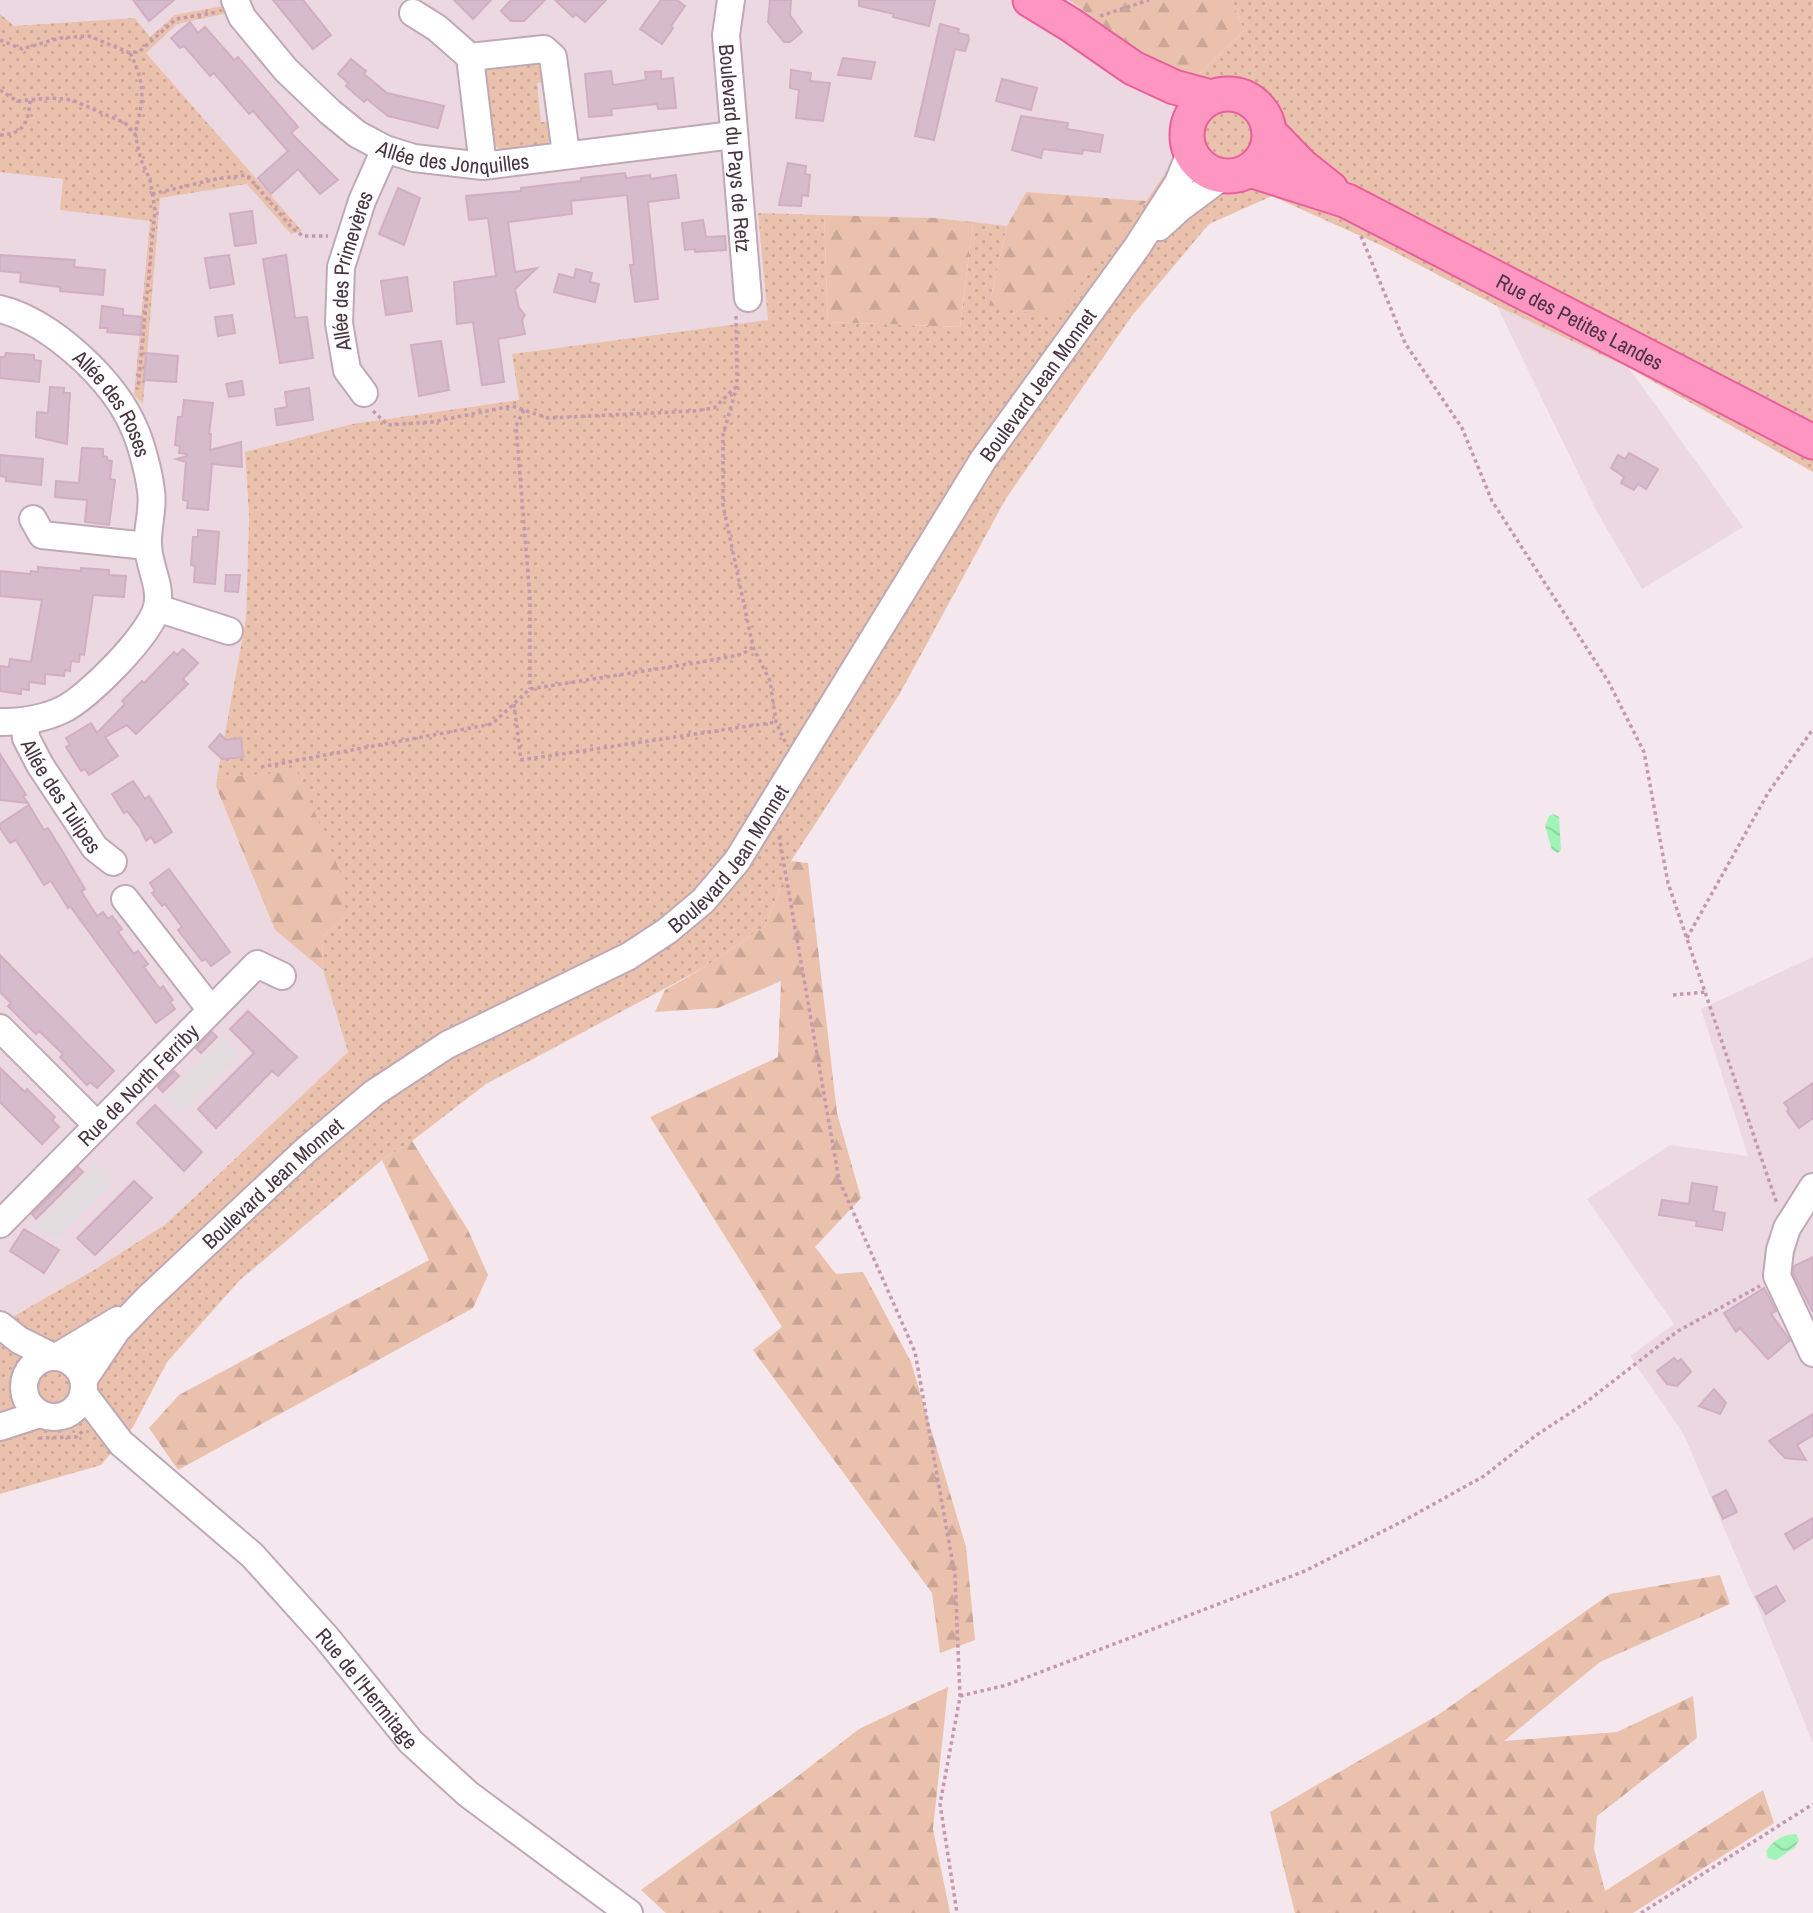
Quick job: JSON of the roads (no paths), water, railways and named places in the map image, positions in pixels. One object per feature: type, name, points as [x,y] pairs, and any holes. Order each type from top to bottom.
[{"type":"main road","points":[[1030,0],[1072,25],[1133,68],[1174,88],[1211,97],[1230,94],[1249,100],[1263,114],[1269,132],[1265,153],[1237,173],[1210,173],[1198,165],[1166,104],[1133,68]]},
{"type":"main road","points":[[1188,143],[1194,111],[1211,97]]},
{"type":"main road","name":"Rue des Petites Landes","points":[[1269,132],[1302,166],[1347,201],[1813,442]]},
{"type":"main road","name":"Rue des Petites Landes","points":[[1237,173],[1347,201]]},
{"type":"street","name":"Boulevard du Pays de Retz","points":[[731,0],[726,35],[748,298]]},
{"type":"street","name":"Allée des Jonquilles","points":[[236,2],[242,17],[286,70],[358,134],[386,149],[414,158],[483,166],[733,135]]},
{"type":"street","points":[[413,13],[437,28],[470,57],[483,166]]},
{"type":"street","points":[[470,57],[544,49],[553,57],[566,154]]},
{"type":"street","name":"Boulevard Jean Monnet","points":[[84,1386],[117,1330],[148,1298],[305,1151],[374,1093],[447,1045],[629,956],[703,901],[737,861],[983,460],[1137,247],[1178,183],[1188,143]]},
{"type":"street","name":"Allée des Primevères","points":[[364,393],[347,370],[339,323],[341,267],[362,201],[386,149]]},
{"type":"street","name":"Boulevard Jean Monnet","points":[[1137,247],[1180,208],[1237,173]]},
{"type":"street","name":"Allée des Roses","points":[[0,309],[44,329],[75,353],[103,379],[135,430],[152,493],[148,546],[159,591],[157,608]]},
{"type":"street","points":[[33,519],[42,535],[148,546]]},
{"type":"street","points":[[13,722],[62,711],[85,696],[149,628],[157,608],[229,631]]},
{"type":"street","name":"Allée des Tulipes","points":[[13,722],[26,738],[40,765],[95,848],[113,862]]},
{"type":"street","points":[[125,899],[211,1010]]},
{"type":"street","name":"Rue de North Ferriby","points":[[0,1224],[257,964],[282,976]]},
{"type":"street","points":[[0,1028],[97,1125]]},
{"type":"street","points":[[1813,1187],[1787,1228],[1780,1250],[1777,1276],[1813,1353]]},
{"type":"street","name":"Boulevard Jean Monnet","points":[[54,1356],[102,1331],[148,1298]]},
{"type":"street","points":[[0,1325],[19,1340],[74,1364],[84,1386],[76,1408],[45,1423],[0,1427]]},
{"type":"street","points":[[0,1337],[24,1384],[28,1404],[45,1423]]},
{"type":"street","points":[[0,1413],[24,1384],[34,1364],[54,1356]]},
{"type":"street","name":"Rue de l'Hermitage","points":[[84,1386],[121,1443]]},
{"type":"street","name":"Rue de l'Hermitage","points":[[45,1423],[88,1427],[121,1443],[253,1555],[421,1751],[468,1794],[629,1913]]},
{"type":"water","points":[[1553,814],[1559,817],[1561,850],[1558,853],[1552,850],[1545,826],[1549,816]]},
{"type":"water","points":[[1796,1834],[1799,1840],[1795,1847],[1776,1860],[1768,1858],[1766,1851],[1772,1843]]}]
